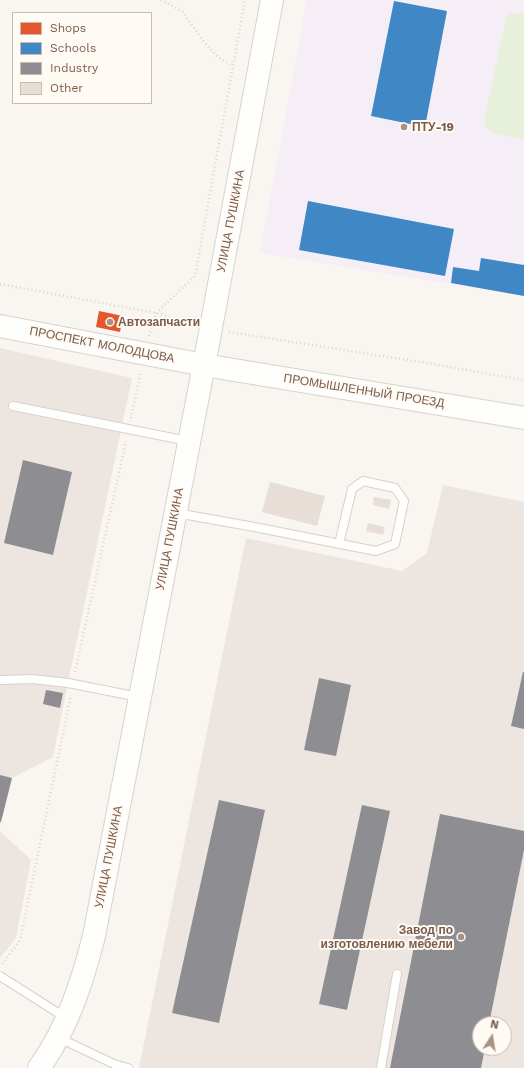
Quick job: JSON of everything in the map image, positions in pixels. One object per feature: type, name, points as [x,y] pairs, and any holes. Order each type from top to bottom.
[{"type":"main road","name":"УЛИЦА ПУШКИНА","points":[[39,1068],[62,1028],[86,967],[94,936],[204,365],[272,0]]},
{"type":"main road","name":"ПРОСПЕКТ МОЛОДЦОВА","points":[[0,326],[204,365]]},
{"type":"main road","name":"ПРОМЫШЛЕННЫЙ ПРОЕЗД","points":[[204,365],[524,418]]},
{"type":"lane","points":[[13,406],[189,441]]},
{"type":"lane","points":[[175,513],[376,551],[395,544],[404,501],[395,488],[364,481],[352,489],[339,544]]},
{"type":"lane","points":[[0,680],[32,679],[73,684],[140,697]]},
{"type":"lane","points":[[382,1068],[397,974]]},
{"type":"lane","points":[[0,976],[62,1028],[114,1064],[128,1068]]},
{"type":"path","points":[[161,0],[182,11],[204,42],[218,57],[233,66]]},
{"type":"path","points":[[0,966],[20,940],[128,429],[156,312],[195,276],[245,0]]},
{"type":"path","points":[[0,284],[156,312],[210,329],[524,380]]},
{"type":"shaded area","name":"ПТУ-19","points":[[307,0],[524,0],[524,296],[260,253]]},
{"type":"shaded area","points":[[0,348],[132,378],[53,757],[12,778],[0,825]]},
{"type":"shaded area","points":[[443,485],[524,502],[524,1068],[139,1068],[246,538],[402,571],[427,553]]},
{"type":"shaded area","points":[[0,831],[31,860],[16,938],[0,958]]},
{"type":"green space","points":[[510,14],[524,14],[524,139],[504,136],[493,132],[486,127],[484,120],[506,18]]},
{"type":"building: Shops","name":"Автозапчасти","points":[[99,311],[123,316],[120,332],[96,327]]},
{"type":"building: Schools","points":[[394,1],[447,11],[425,127],[371,116]]},
{"type":"building: Schools","points":[[308,201],[454,229],[445,276],[299,250]]},
{"type":"building: Schools","points":[[481,258],[524,265],[524,296],[451,283],[453,267],[479,271]]},
{"type":"building: Industry","points":[[23,460],[72,472],[53,555],[4,543]]},
{"type":"building: Industry","points":[[524,672],[524,729],[511,726]]},
{"type":"building: Industry","points":[[319,678],[351,685],[336,756],[304,750]]},
{"type":"building: Industry","points":[[46,690],[63,693],[60,708],[43,704]]},
{"type":"building: Industry","points":[[0,775],[12,778],[1,822],[0,822]]},
{"type":"building: Industry","points":[[219,800],[265,810],[219,1023],[172,1013]]},
{"type":"building: Industry","points":[[362,805],[390,811],[347,1010],[319,1004]]},
{"type":"building: Industry","name":"Завод по изготовлению мебели","points":[[440,814],[524,831],[524,850],[491,1016],[472,1016],[472,1056],[483,1056],[481,1068],[390,1068]]},
{"type":"building: Other","points":[[270,482],[325,496],[317,526],[262,512]]},
{"type":"building: Other","points":[[374,497],[391,500],[389,509],[373,505]]},
{"type":"building: Other","points":[[368,523],[385,527],[383,535],[366,531]]},
{"type":"place","name":"ПТУ-19","points":[[404,127]]},
{"type":"place","name":"Автозапчасти","points":[[110,322]]},
{"type":"place","name":"Завод по изготовлению мебели","points":[[461,937]]}]
